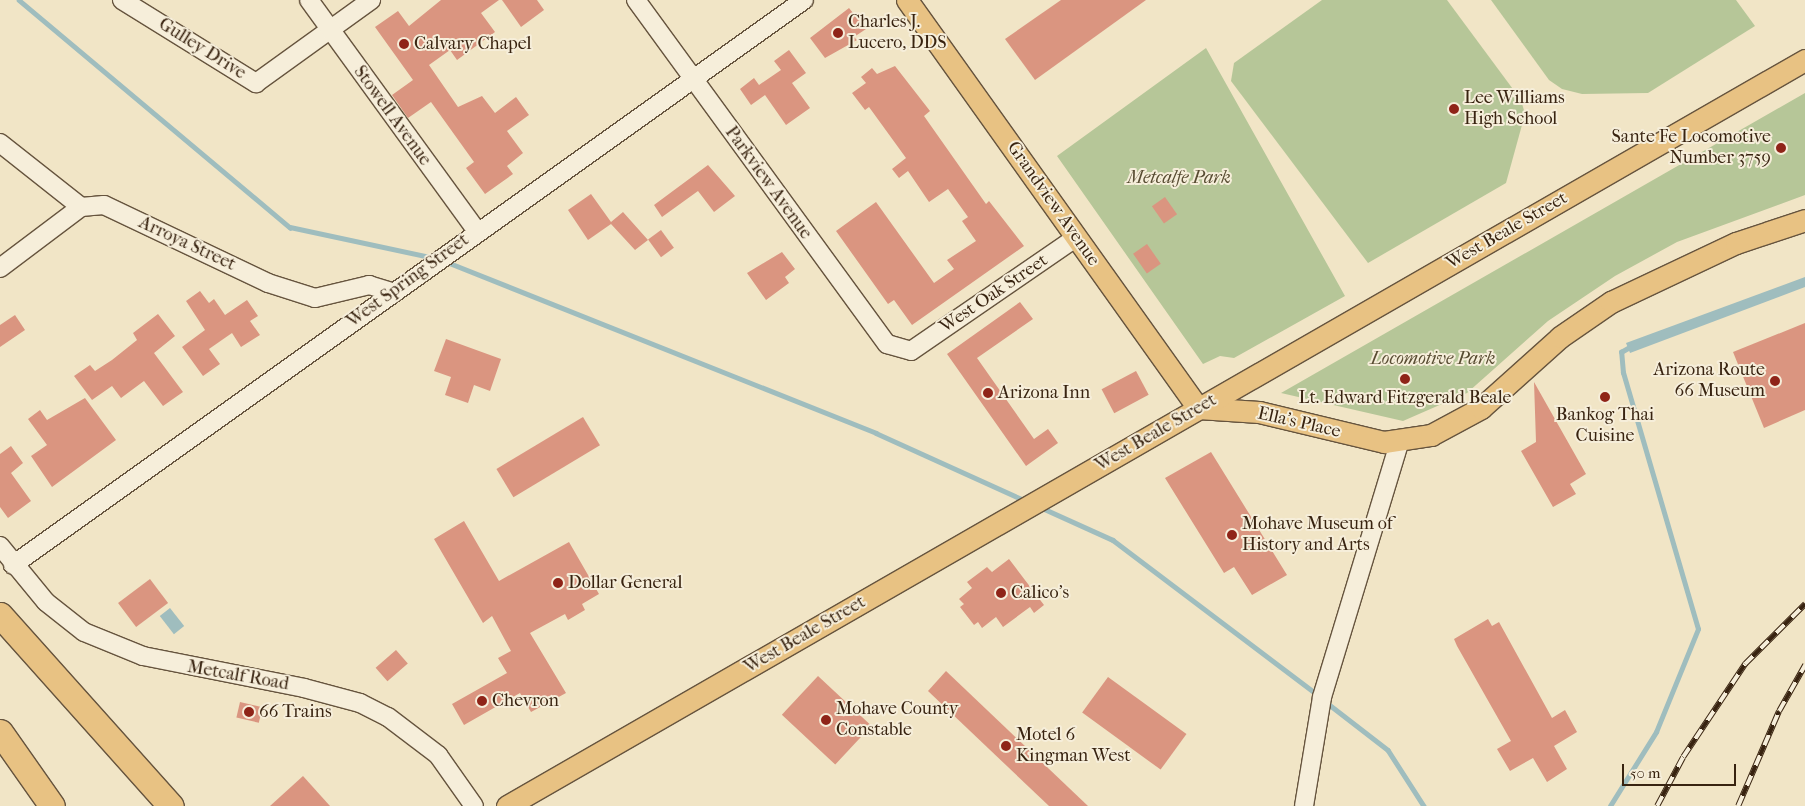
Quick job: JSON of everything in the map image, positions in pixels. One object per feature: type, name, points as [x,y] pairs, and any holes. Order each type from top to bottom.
[{"type":"highway","points":[[0,615],[171,806]]},
{"type":"highway","points":[[0,732],[52,806]]},
{"type":"main road","name":"Grandview Avenue","points":[[907,0],[1198,408]]},
{"type":"main road","name":"West Beale Street","points":[[507,806],[1805,60]]},
{"type":"main road","name":"Ella's Place","points":[[1198,408],[1259,412],[1371,440],[1400,441],[1442,431],[1481,408],[1560,338],[1611,302],[1727,247],[1805,220]]},
{"type":"street","name":"Gulley Drive","points":[[122,0],[256,83],[330,29]]},
{"type":"street","name":"Stowell Avenue","points":[[308,0],[477,231]]},
{"type":"street","points":[[330,29],[371,0]]},
{"type":"street","name":"Parkview Avenue","points":[[636,0],[886,344],[911,351]]},
{"type":"street","name":"West Spring Street","points":[[13,565],[477,231],[694,81],[804,0]]},
{"type":"street","points":[[0,143],[81,207],[0,268]]},
{"type":"street","name":"Arroya Street","points":[[81,207],[104,205],[268,283],[314,298],[368,285],[392,292]]},
{"type":"street","name":"West Oak Street","points":[[911,351],[1077,237]]},
{"type":"street","points":[[1304,806],[1314,731],[1332,662],[1400,441]]},
{"type":"street","name":"Metcalf Road","points":[[0,546],[13,565],[53,608],[84,632],[143,656],[304,688],[360,703],[388,717],[438,755],[474,806]]},
{"type":"green space","points":[[1322,0],[1447,0],[1521,100],[1525,114],[1506,183],[1368,263],[1231,81],[1234,63]]},
{"type":"green space","points":[[1491,0],[1736,0],[1755,26],[1648,93],[1582,94],[1562,89],[1549,80]]},
{"type":"green space","name":"Metcalfe Park","points":[[1206,48],[1345,296],[1234,358],[1220,356],[1203,364],[1057,156]]},
{"type":"green space","name":"Locomotive Park","points":[[1805,93],[1805,195],[1677,242],[1615,276],[1548,321],[1467,393],[1403,421],[1281,393]]},
{"type":"water","points":[[1805,277],[1805,287],[1630,353],[1626,343]]},
{"type":"water","points":[[170,608],[184,626],[174,634],[160,616]]},
{"type":"building","points":[[441,0],[499,0],[481,13],[495,32],[457,60],[450,50],[429,65],[458,107],[482,96],[495,113],[516,97],[529,115],[507,131],[523,153],[507,166],[513,174],[485,194],[466,168],[474,162],[431,102],[408,118],[392,95],[413,80],[375,27],[398,11],[409,26]]},
{"type":"building","points":[[502,0],[537,0],[544,10],[521,27]]},
{"type":"building","points":[[1061,0],[1146,0],[1035,80],[1005,39]]},
{"type":"building","name":"Charles J. Lucero, DDS","points":[[849,8],[866,29],[854,37],[857,40],[825,58],[810,38]]},
{"type":"building","points":[[789,50],[806,73],[792,83],[810,108],[786,125],[765,95],[751,105],[740,89],[754,78],[759,85],[781,70],[774,61]]},
{"type":"building","points":[[895,66],[930,111],[924,116],[986,204],[989,201],[1024,246],[912,325],[894,300],[888,304],[836,231],[876,202],[934,283],[954,269],[947,260],[976,241],[962,221],[968,217],[948,189],[929,202],[908,171],[899,178],[892,169],[906,158],[869,107],[865,110],[852,93],[866,83],[861,77],[872,68],[877,74]]},
{"type":"building","points":[[708,165],[735,196],[714,212],[698,191],[662,217],[654,205]]},
{"type":"building","points":[[591,194],[611,222],[623,212],[648,240],[635,250],[611,224],[588,240],[568,210]]},
{"type":"building","points":[[1165,197],[1177,214],[1164,223],[1152,206]]},
{"type":"building","points":[[661,230],[674,248],[661,257],[648,239]]},
{"type":"building","points":[[1147,244],[1161,264],[1147,273],[1133,254]]},
{"type":"building","points":[[782,252],[795,269],[785,277],[789,283],[766,300],[747,273]]},
{"type":"building","points":[[200,291],[209,303],[214,299],[225,315],[247,300],[258,316],[250,321],[260,335],[241,347],[232,333],[209,349],[220,364],[203,376],[182,347],[205,330],[186,301]]},
{"type":"building","name":"Arizona Inn","points":[[1020,302],[1033,319],[977,358],[1034,439],[1048,429],[1058,443],[1026,466],[947,354]]},
{"type":"building","points":[[158,314],[175,336],[154,353],[183,392],[163,406],[144,381],[121,398],[112,386],[92,400],[74,376],[90,365],[95,371],[112,360],[137,340],[133,333]]},
{"type":"building","points":[[15,315],[25,330],[0,347],[0,325]]},
{"type":"building","name":"Arizona Route 66 Museum","points":[[1805,323],[1805,410],[1764,428],[1733,352]]},
{"type":"building","points":[[446,339],[501,359],[490,391],[474,385],[468,403],[445,395],[451,377],[434,371]]},
{"type":"building","points":[[1136,371],[1149,395],[1114,413],[1102,389]]},
{"type":"building","points":[[1534,382],[1586,474],[1570,484],[1576,494],[1553,507],[1521,451],[1536,442]]},
{"type":"building","points":[[85,398],[116,440],[52,487],[31,456],[47,445],[28,419],[40,410],[47,420]]},
{"type":"building","points":[[583,417],[600,445],[513,497],[496,469]]},
{"type":"building","points":[[11,446],[23,463],[11,473],[31,501],[8,518],[0,507],[0,454]]},
{"type":"building","name":"Mohave Museum of History and Arts","points":[[1211,452],[1287,575],[1252,595],[1234,567],[1224,573],[1165,478]]},
{"type":"building","points":[[464,521],[499,581],[569,542],[599,594],[582,604],[585,610],[568,620],[565,614],[530,633],[566,693],[531,712],[520,693],[464,725],[452,704],[507,673],[498,658],[511,651],[492,616],[483,623],[434,539]]},
{"type":"building","name":"Calico's","points":[[1009,559],[1044,605],[1034,613],[1030,607],[1003,627],[996,617],[982,628],[978,622],[974,625],[960,607],[964,604],[959,599],[972,588],[967,582],[987,567],[992,572]]},
{"type":"building","points":[[150,579],[168,603],[136,627],[118,603]]},
{"type":"building","points":[[1488,619],[1492,626],[1499,622],[1552,718],[1565,710],[1577,732],[1554,746],[1567,769],[1547,782],[1533,758],[1510,771],[1497,749],[1511,741],[1454,639]]},
{"type":"building","points":[[396,650],[408,664],[387,681],[376,668]]},
{"type":"building","name":"Motel 6 Kingman West","points":[[946,671],[1088,806],[1049,806],[928,691]]},
{"type":"building","name":"Mohave County Constable","points":[[818,676],[871,726],[835,765],[782,715]]},
{"type":"building","points":[[1108,677],[1186,734],[1161,770],[1082,713]]},
{"type":"building","name":"66 Trains","points":[[240,702],[262,707],[259,723],[236,718]]},
{"type":"building","points":[[303,776],[330,806],[270,806]]},
{"type":"waterway","points":[[19,0],[290,227],[435,258]]},
{"type":"waterway","points":[[447,262],[876,433],[1024,500]]},
{"type":"waterway","points":[[1610,806],[1656,732],[1698,629],[1623,373],[1621,352],[1628,348]]},
{"type":"waterway","points":[[1040,507],[1113,540],[1318,695]]},
{"type":"waterway","points":[[1326,702],[1388,750],[1424,806]]},
{"type":"railway","points":[[1657,806],[1683,757],[1745,664],[1805,604]]},
{"type":"railway","points":[[1738,806],[1779,711],[1805,665]]},
{"type":"place","name":"Charles J. Lucero, DDS","points":[[838,33]]},
{"type":"place","name":"Calvary Chapel","points":[[404,44]]},
{"type":"place","name":"Lee Williams High School","points":[[1454,109]]},
{"type":"place","name":"Sante Fe Locomotive Number 3759","points":[[1781,148]]},
{"type":"place","name":"Lt. Edward Fitzgerald Beale","points":[[1405,379]]},
{"type":"place","name":"Arizona Route 66 Museum","points":[[1775,381]]},
{"type":"place","name":"Arizona Inn","points":[[988,393]]},
{"type":"place","name":"Bankog Thai Cuisine","points":[[1605,397]]},
{"type":"place","name":"Mohave Museum of History and Arts","points":[[1232,535]]},
{"type":"place","name":"Dollar General","points":[[558,583]]},
{"type":"place","name":"Calico's","points":[[1001,593]]},
{"type":"place","name":"Chevron","points":[[482,701]]},
{"type":"place","name":"66 Trains","points":[[249,712]]},
{"type":"place","name":"Mohave County Constable","points":[[826,720]]},
{"type":"place","name":"Motel 6 Kingman West","points":[[1006,746]]}]
